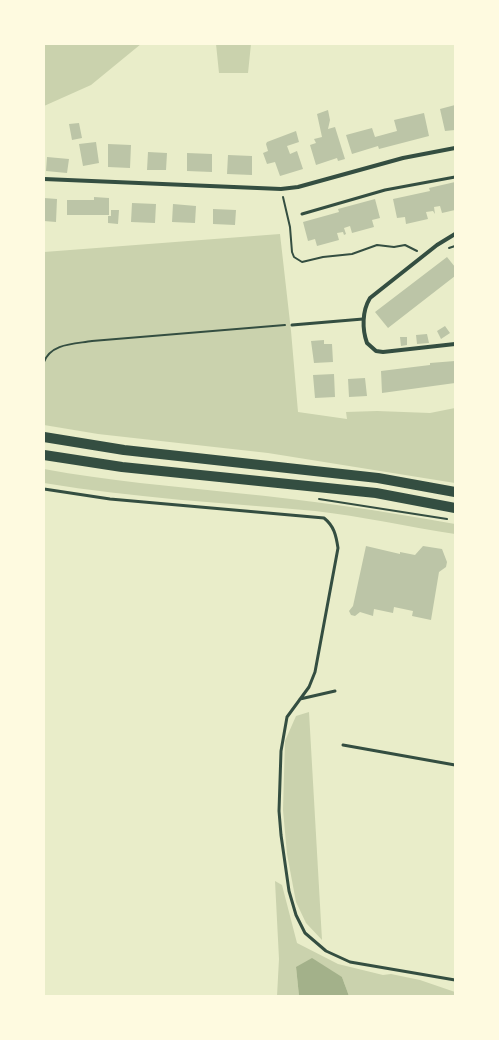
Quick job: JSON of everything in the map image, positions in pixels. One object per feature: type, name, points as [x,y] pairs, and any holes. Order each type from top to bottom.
[{"type":"main road","points":[[44,437],[124,450],[378,478],[455,492]]},
{"type":"main road","points":[[44,455],[122,468],[376,493],[455,508]]},
{"type":"street","points":[[44,179],[281,189],[304,186],[403,158],[455,148]]},
{"type":"street","points":[[455,234],[426,254],[370,298],[365,306],[364,319],[367,343],[376,351],[394,352],[455,344]]},
{"type":"lane","points":[[302,214],[386,190],[455,177]]},
{"type":"lane","points":[[292,325],[364,319]]},
{"type":"lane","points":[[44,489],[110,499],[324,518],[331,524],[336,534],[338,548],[315,672],[309,687],[287,717],[283,734],[279,811],[289,891],[296,915],[305,933],[326,951],[350,962],[455,980]]},
{"type":"lane","points":[[300,699],[335,691]]},
{"type":"lane","points":[[343,745],[455,766]]},
{"type":"path","points":[[284,201],[290,227],[292,252],[294,257],[302,262],[323,257],[352,254],[377,245],[394,247],[405,245],[426,254]]},
{"type":"path","points":[[444,250],[455,246]]},
{"type":"path","points":[[44,362],[51,351],[62,346],[92,341],[292,325]]},
{"type":"path","points":[[318,499],[447,519]]},
{"type":"shaded area","points":[[44,44],[141,44],[91,85],[44,106]]},
{"type":"shaded area","points":[[216,44],[251,44],[248,73],[219,73]]},
{"type":"shaded area","points":[[280,234],[298,412],[347,419],[346,412],[377,411],[430,413],[455,408],[455,483],[268,453],[98,434],[44,425],[44,252]]},
{"type":"shaded area","points":[[44,469],[116,480],[291,499],[373,510],[455,524],[455,534],[332,513],[112,493],[44,483]]},
{"type":"shaded area","points":[[309,712],[322,940],[306,923],[296,902],[287,854],[283,810],[285,741],[296,716]]},
{"type":"shaded area","points":[[275,881],[282,885],[297,943],[338,964],[383,975],[391,974],[420,980],[455,992],[455,996],[349,996],[342,977],[296,967],[299,996],[277,996],[279,959]]},
{"type":"shaded area","points":[[312,958],[342,977],[349,996],[299,996],[296,967]]},
{"type":"building","points":[[455,105],[455,130],[445,131],[440,109]]},
{"type":"building","points":[[328,110],[330,120],[328,129],[335,127],[345,159],[338,161],[337,158],[316,165],[310,145],[316,143],[314,139],[322,137],[317,114]]},
{"type":"building","points":[[424,113],[429,136],[379,149],[378,146],[352,154],[346,135],[372,128],[375,137],[397,131],[394,120]]},
{"type":"building","points":[[79,123],[82,138],[72,140],[69,124]]},
{"type":"building","points":[[296,131],[299,142],[287,146],[290,154],[297,151],[303,169],[280,176],[275,162],[267,164],[263,153],[268,151],[266,144],[267,142]]},
{"type":"building","points":[[96,142],[99,163],[83,166],[79,144]]},
{"type":"building","points":[[108,144],[131,145],[130,168],[108,167]]},
{"type":"building","points":[[148,152],[167,153],[166,170],[147,170]]},
{"type":"building","points":[[187,153],[212,154],[212,172],[187,171]]},
{"type":"building","points":[[228,155],[252,156],[252,175],[227,174]]},
{"type":"building","points":[[47,157],[69,159],[67,173],[46,171]]},
{"type":"building","points":[[455,182],[455,210],[442,213],[440,206],[434,207],[435,214],[433,211],[426,212],[428,219],[406,224],[405,217],[397,218],[393,199],[430,191],[429,188]]},
{"type":"building","points":[[94,197],[109,198],[109,215],[67,215],[67,200],[94,200]]},
{"type":"building","points":[[44,198],[57,199],[56,222],[44,221]]},
{"type":"building","points":[[375,199],[380,218],[372,220],[374,227],[352,233],[350,226],[344,228],[346,234],[344,235],[343,232],[337,233],[339,240],[317,246],[315,239],[308,241],[303,222],[339,212],[338,209]]},
{"type":"building","points":[[132,203],[156,204],[155,223],[131,222]]},
{"type":"building","points":[[173,204],[196,206],[195,223],[172,222]]},
{"type":"building","points":[[213,209],[236,210],[235,225],[213,224]]},
{"type":"building","points":[[111,210],[119,210],[118,224],[108,223],[108,216],[111,216]]},
{"type":"building","points":[[447,257],[455,267],[455,276],[388,328],[375,312]]},
{"type":"building","points":[[445,326],[450,333],[441,339],[437,331]]},
{"type":"building","points":[[427,334],[429,343],[417,344],[416,335]]},
{"type":"building","points":[[400,337],[407,337],[407,345],[401,346]]},
{"type":"building","points":[[324,340],[324,344],[332,344],[333,362],[314,363],[311,341]]},
{"type":"building","points":[[455,361],[455,383],[382,393],[381,371],[430,365],[430,363]]},
{"type":"building","points":[[334,374],[335,397],[315,398],[313,375]]},
{"type":"building","points":[[365,378],[367,396],[349,397],[348,379]]},
{"type":"building","points":[[366,546],[400,554],[400,552],[415,555],[423,546],[442,549],[447,562],[446,567],[439,572],[431,620],[412,616],[413,611],[394,607],[393,613],[374,609],[373,616],[360,612],[355,616],[351,615],[349,611],[353,606]]}]
